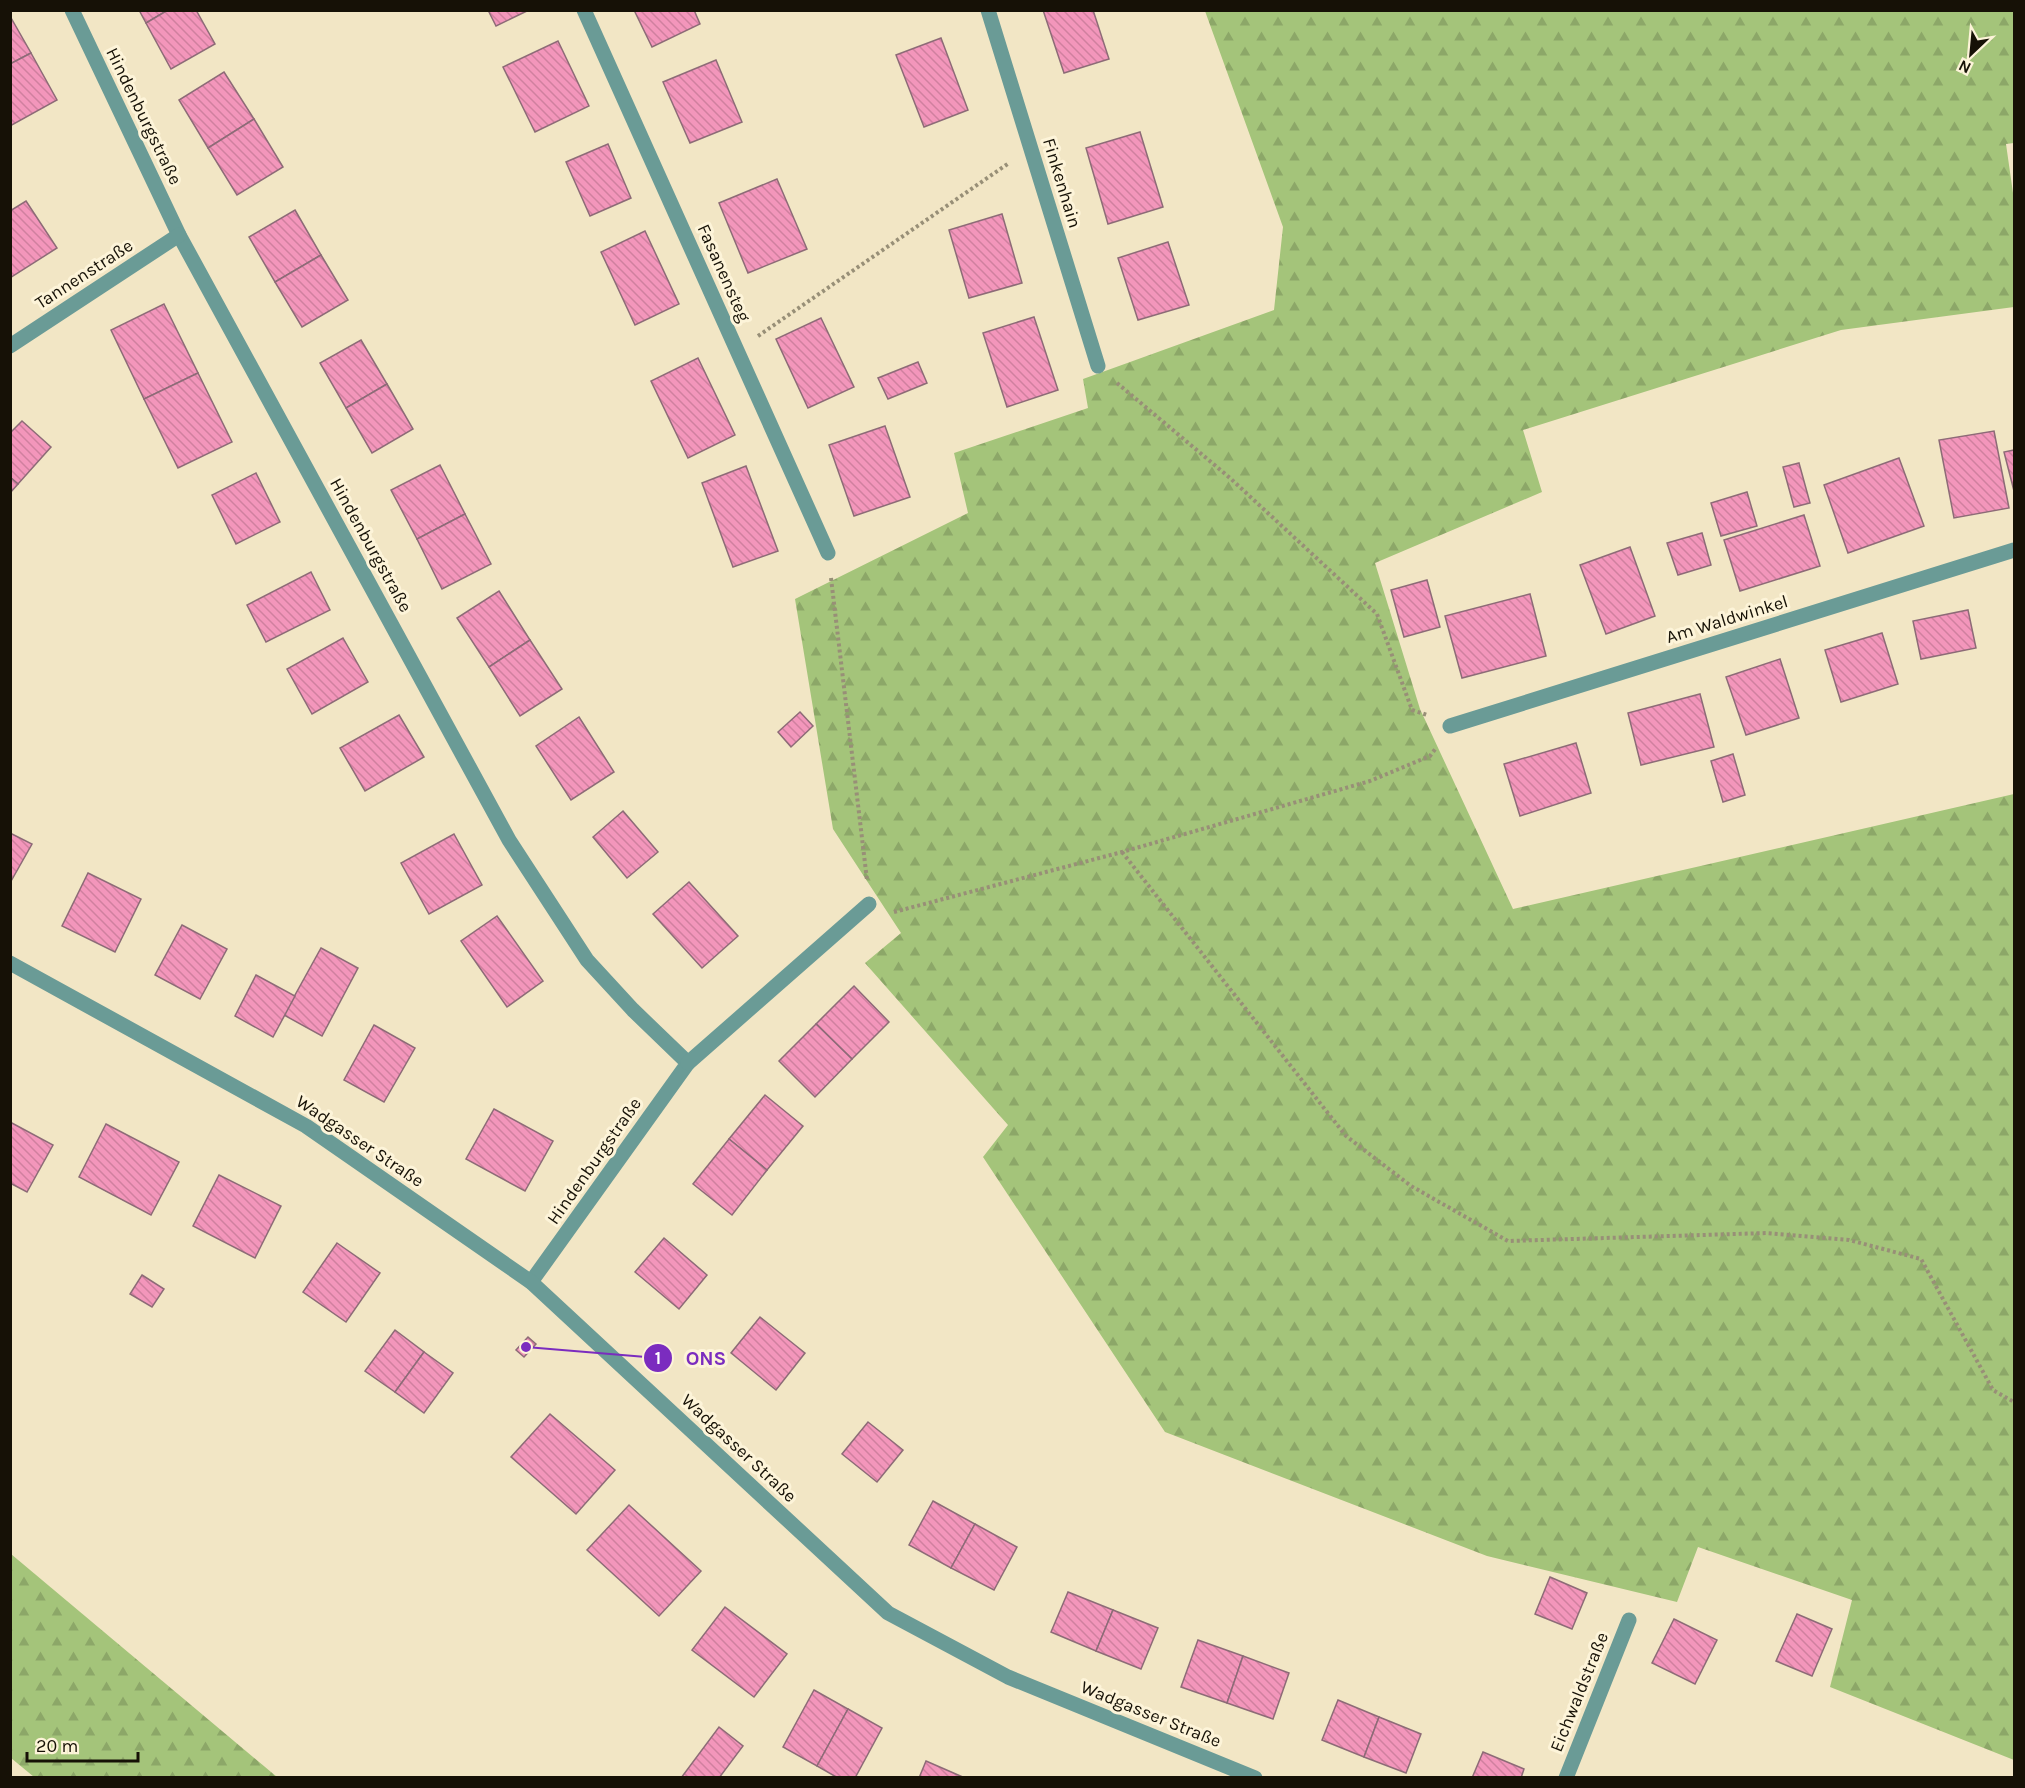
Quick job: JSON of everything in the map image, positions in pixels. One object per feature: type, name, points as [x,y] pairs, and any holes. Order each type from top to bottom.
[{"type":"street","name":"Hindenburgstraße","points":[[72,10],[179,235],[509,840],[587,960],[633,1010],[688,1063]]},
{"type":"street","name":"Fasanensteg","points":[[584,10],[828,553]]},
{"type":"street","name":"Finkenhain","points":[[988,10],[1098,366]]},
{"type":"street","name":"Tannenstraße","points":[[10,346],[179,235]]},
{"type":"street","name":"Am Waldwinkel","points":[[1450,726],[2014,550]]},
{"type":"street","name":"Hindenburgstraße","points":[[531,1282],[688,1063],[869,904]]},
{"type":"street","name":"Wadgasser Straße","points":[[10,963],[306,1126],[531,1282],[888,1613],[1008,1677],[1255,1778]]},
{"type":"street","name":"Eichwaldstraße","points":[[1566,1778],[1629,1620]]},
{"type":"path","points":[[738,350],[1031,148]]},
{"type":"path","points":[[828,553],[869,904],[894,912],[1122,852],[1370,781],[1430,756],[1450,726],[1431,716],[1412,710],[1377,614],[1230,478],[1098,366]]},
{"type":"path","points":[[1122,852],[1346,1136],[1411,1186],[1508,1241],[1767,1233],[1849,1240],[1921,1260],[1993,1390],[2014,1402]]},
{"type":"green space","points":[[1205,11],[2014,11],[2014,143],[2006,144],[2014,200],[2014,307],[1841,330],[1523,430],[1542,492],[1375,563],[1420,709],[1513,909],[2014,794],[2014,1760],[1830,1687],[1852,1600],[1698,1547],[1677,1602],[1487,1556],[1165,1432],[983,1157],[1008,1125],[865,963],[901,933],[833,829],[795,599],[968,513],[954,453],[1088,408],[1083,379],[1274,310],[1283,227]]},
{"type":"green space","points":[[11,1554],[277,1777],[34,1777],[11,1758]]},
{"type":"building","points":[[139,10],[168,10],[146,23]]},
{"type":"building","points":[[168,10],[196,10],[215,44],[171,69],[146,23]]},
{"type":"building","points":[[488,10],[529,10],[496,26]]},
{"type":"building","points":[[634,10],[694,10],[700,24],[652,47]]},
{"type":"building","points":[[1043,10],[1093,10],[1109,59],[1064,73]]},
{"type":"building","points":[[10,16],[31,53],[10,64]]},
{"type":"building","points":[[941,38],[968,110],[924,127],[896,55]]},
{"type":"building","points":[[558,41],[589,106],[535,132],[503,67]]},
{"type":"building","points":[[31,53],[57,100],[10,126],[10,64]]},
{"type":"building","points":[[716,60],[742,122],[690,143],[663,82]]},
{"type":"building","points":[[224,72],[254,119],[208,148],[179,100]]},
{"type":"building","points":[[254,119],[283,167],[237,195],[208,148]]},
{"type":"building","points":[[1140,132],[1163,207],[1108,224],[1086,148]]},
{"type":"building","points":[[608,144],[631,198],[590,216],[566,162]]},
{"type":"building","points":[[777,179],[807,249],[748,273],[719,203]]},
{"type":"building","points":[[26,201],[57,248],[10,278],[10,211]]},
{"type":"building","points":[[295,210],[321,255],[275,282],[249,237]]},
{"type":"building","points":[[1002,214],[1022,283],[969,298],[949,230]]},
{"type":"building","points":[[645,231],[679,304],[635,325],[601,252]]},
{"type":"building","points":[[1168,242],[1189,305],[1138,320],[1118,258]]},
{"type":"building","points":[[321,255],[348,300],[302,327],[275,282]]},
{"type":"building","points":[[164,304],[198,373],[144,399],[111,330]]},
{"type":"building","points":[[1034,317],[1058,390],[1007,407],[983,333]]},
{"type":"building","points":[[821,318],[854,387],[808,408],[776,339]]},
{"type":"building","points":[[361,340],[387,384],[346,408],[320,363]]},
{"type":"building","points":[[698,358],[735,435],[688,458],[651,381]]},
{"type":"building","points":[[918,362],[927,383],[888,399],[878,378]]},
{"type":"building","points":[[198,373],[232,442],[178,468],[144,399]]},
{"type":"building","points":[[387,384],[413,429],[372,453],[346,408]]},
{"type":"building","points":[[22,421],[51,447],[18,484],[10,477],[10,433]]},
{"type":"building","points":[[885,426],[910,497],[854,516],[829,445]]},
{"type":"building","points":[[1994,431],[2009,508],[1954,518],[1939,440]]},
{"type":"building","points":[[2014,450],[2014,491],[2004,452]]},
{"type":"building","points":[[1899,458],[1924,526],[1848,553],[1824,485]]},
{"type":"building","points":[[1799,463],[1810,503],[1794,507],[1783,467]]},
{"type":"building","points":[[440,465],[465,514],[417,539],[391,490]]},
{"type":"building","points":[[746,466],[778,551],[733,567],[702,483]]},
{"type":"building","points":[[256,473],[280,522],[236,544],[212,495]]},
{"type":"building","points":[[10,477],[18,484],[10,493]]},
{"type":"building","points":[[1747,492],[1757,526],[1721,536],[1711,503]]},
{"type":"building","points":[[465,514],[491,564],[442,589],[417,539]]},
{"type":"building","points":[[1804,515],[1820,566],[1740,591],[1724,540]]},
{"type":"building","points":[[1702,533],[1711,565],[1678,575],[1667,543]]},
{"type":"building","points":[[1630,547],[1655,616],[1606,634],[1580,565]]},
{"type":"building","points":[[311,572],[330,610],[266,642],[247,605]]},
{"type":"building","points":[[1427,580],[1440,627],[1404,637],[1391,590]]},
{"type":"building","points":[[499,591],[530,640],[489,667],[457,618]]},
{"type":"building","points":[[1530,594],[1546,656],[1462,678],[1445,616]]},
{"type":"building","points":[[1968,610],[1976,648],[1921,659],[1913,621]]},
{"type":"building","points":[[1882,633],[1898,684],[1841,702],[1825,650]]},
{"type":"building","points":[[343,638],[368,682],[312,714],[287,669]]},
{"type":"building","points":[[530,640],[562,689],[520,716],[489,667]]},
{"type":"building","points":[[1780,659],[1799,718],[1746,735],[1726,677]]},
{"type":"building","points":[[1700,694],[1714,747],[1641,765],[1628,713]]},
{"type":"building","points":[[800,712],[813,726],[791,747],[778,732]]},
{"type":"building","points":[[399,715],[424,757],[365,791],[340,748]]},
{"type":"building","points":[[579,717],[614,772],[571,800],[536,746]]},
{"type":"building","points":[[1576,743],[1591,793],[1520,816],[1504,764]]},
{"type":"building","points":[[1733,754],[1745,795],[1723,802],[1711,761]]},
{"type":"building","points":[[623,811],[658,852],[627,878],[593,837]]},
{"type":"building","points":[[10,833],[32,844],[10,883]]},
{"type":"building","points":[[454,834],[482,885],[429,914],[401,863]]},
{"type":"building","points":[[88,873],[141,899],[115,952],[62,926]]},
{"type":"building","points":[[689,882],[738,936],[702,968],[653,914]]},
{"type":"building","points":[[497,916],[543,981],[507,1007],[461,941]]},
{"type":"building","points":[[182,925],[227,949],[200,999],[155,975]]},
{"type":"building","points":[[321,948],[358,968],[322,1036],[284,1015]]},
{"type":"building","points":[[256,975],[295,996],[273,1037],[235,1016]]},
{"type":"building","points":[[854,986],[889,1022],[852,1059],[816,1024]]},
{"type":"building","points":[[816,1024],[852,1059],[815,1097],[779,1061]]},
{"type":"building","points":[[374,1025],[415,1048],[384,1102],[344,1080]]},
{"type":"building","points":[[765,1095],[803,1126],[767,1170],[729,1139]]},
{"type":"building","points":[[494,1109],[553,1141],[525,1191],[466,1159]]},
{"type":"building","points":[[10,1122],[53,1145],[27,1192],[10,1183]]},
{"type":"building","points":[[106,1124],[179,1162],[151,1215],[79,1177]]},
{"type":"building","points":[[729,1139],[767,1170],[732,1215],[693,1184]]},
{"type":"building","points":[[219,1175],[281,1206],[255,1258],[193,1226]]},
{"type":"building","points":[[664,1238],[707,1275],[679,1309],[635,1272]]},
{"type":"building","points":[[337,1243],[380,1273],[346,1322],[303,1292]]},
{"type":"building","points":[[142,1275],[164,1289],[152,1307],[130,1294]]},
{"type":"building","points":[[760,1317],[805,1353],[776,1390],[731,1353]]},
{"type":"building","points":[[395,1330],[424,1352],[395,1392],[365,1371]]},
{"type":"building","points":[[528,1337],[536,1344],[524,1357],[516,1350]]},
{"type":"building","points":[[424,1352],[453,1373],[424,1413],[395,1392]]},
{"type":"building","points":[[550,1414],[615,1470],[576,1514],[511,1457]]},
{"type":"building","points":[[868,1422],[903,1450],[877,1482],[842,1454]]},
{"type":"building","points":[[933,1501],[975,1524],[951,1568],[909,1545]]},
{"type":"building","points":[[629,1505],[701,1571],[659,1616],[587,1550]]},
{"type":"building","points":[[975,1524],[1017,1547],[994,1590],[951,1568]]},
{"type":"building","points":[[1550,1577],[1587,1593],[1572,1629],[1535,1614]]},
{"type":"building","points":[[1068,1592],[1113,1610],[1096,1651],[1051,1632]]},
{"type":"building","points":[[725,1607],[787,1654],[754,1697],[692,1650]]},
{"type":"building","points":[[1113,1610],[1158,1628],[1141,1669],[1096,1651]]},
{"type":"building","points":[[1797,1614],[1832,1629],[1812,1676],[1776,1661]]},
{"type":"building","points":[[1674,1619],[1717,1640],[1695,1684],[1652,1663]]},
{"type":"building","points":[[1198,1640],[1243,1656],[1227,1703],[1181,1687]]},
{"type":"building","points":[[1243,1656],[1289,1673],[1273,1719],[1227,1703]]},
{"type":"building","points":[[814,1690],[848,1709],[817,1766],[783,1747]]},
{"type":"building","points":[[1338,1700],[1379,1717],[1364,1757],[1322,1740]]},
{"type":"building","points":[[848,1709],[882,1728],[855,1778],[838,1778],[817,1766]]},
{"type":"building","points":[[1379,1717],[1421,1734],[1406,1773],[1364,1757]]},
{"type":"building","points":[[719,1727],[743,1746],[719,1778],[681,1778]]},
{"type":"building","points":[[1483,1752],[1524,1769],[1521,1778],[1472,1778]]},
{"type":"building","points":[[926,1761],[965,1778],[919,1778]]},
{"type":"place","name":"ONS","points":[[526,1347]]}]
